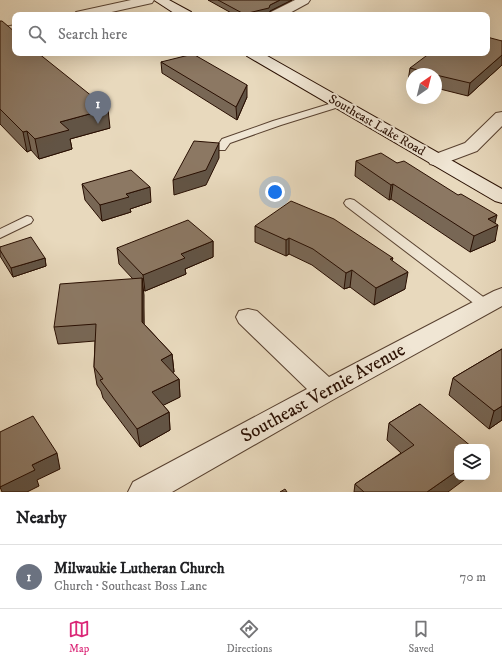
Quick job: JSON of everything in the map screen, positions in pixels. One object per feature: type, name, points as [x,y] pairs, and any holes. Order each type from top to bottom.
[{"type":"street","points":[[94,12],[148,0]]},
{"type":"street","points":[[160,0],[181,12]]},
{"type":"street","points":[[282,12],[304,0]]},
{"type":"street","points":[[0,32],[12,30]]},
{"type":"street","name":"Southeast Lake Road","points":[[257,56],[502,197]]},
{"type":"street","points":[[437,160],[471,147],[502,117]]},
{"type":"street","name":"Southeast Vernie Avenue","points":[[144,492],[326,391],[494,301]]},
{"type":"street","points":[[248,317],[326,391]]},
{"type":"lane","points":[[221,148],[226,141],[277,123],[339,104]]},
{"type":"lane","points":[[350,203],[494,301]]},
{"type":"lane","points":[[0,234],[27,220]]},
{"type":"building","points":[[218,0],[280,0],[270,5],[269,8],[252,12],[240,12]]},
{"type":"building","points":[[0,21],[2,21],[12,29],[12,56],[42,56],[108,109],[60,122],[69,130],[35,139],[27,131],[23,132],[0,109]]},
{"type":"building","points":[[490,38],[502,41],[502,55],[470,83],[442,76],[442,68],[410,68],[426,56],[490,56]]},
{"type":"building","points":[[185,56],[196,56],[247,85],[236,107],[161,62]]},
{"type":"building","points":[[194,141],[219,143],[206,170],[173,180]]},
{"type":"building","points":[[381,153],[397,163],[404,161],[458,195],[461,194],[497,215],[488,219],[498,225],[474,236],[393,184],[391,185],[356,161]]},
{"type":"building","points":[[131,170],[150,187],[126,194],[129,197],[100,205],[82,184]]},
{"type":"building","points":[[291,201],[334,219],[393,258],[390,259],[408,272],[376,288],[352,270],[346,273],[313,249],[289,238],[286,240],[255,226]]},
{"type":"building","points":[[188,220],[213,241],[181,254],[185,258],[143,275],[117,248]]},
{"type":"building","points":[[31,237],[45,258],[11,268],[0,250],[0,247]]},
{"type":"building","points":[[142,278],[142,322],[172,354],[161,360],[179,379],[152,392],[169,412],[137,429],[100,380],[103,379],[94,367],[96,324],[54,327],[60,284]]},
{"type":"building","points":[[502,349],[502,406],[494,411],[453,378]]},
{"type":"building","points":[[420,404],[468,444],[454,444],[454,473],[427,492],[364,492],[355,484],[414,445],[389,423]]},
{"type":"building","points":[[33,416],[57,453],[32,465],[35,470],[0,487],[0,432]]},
{"type":"building","points":[[285,489],[287,492],[280,492]]},
{"type":"place","name":"Milwaukie Lutheran Church","points":[[98,124]]}]
